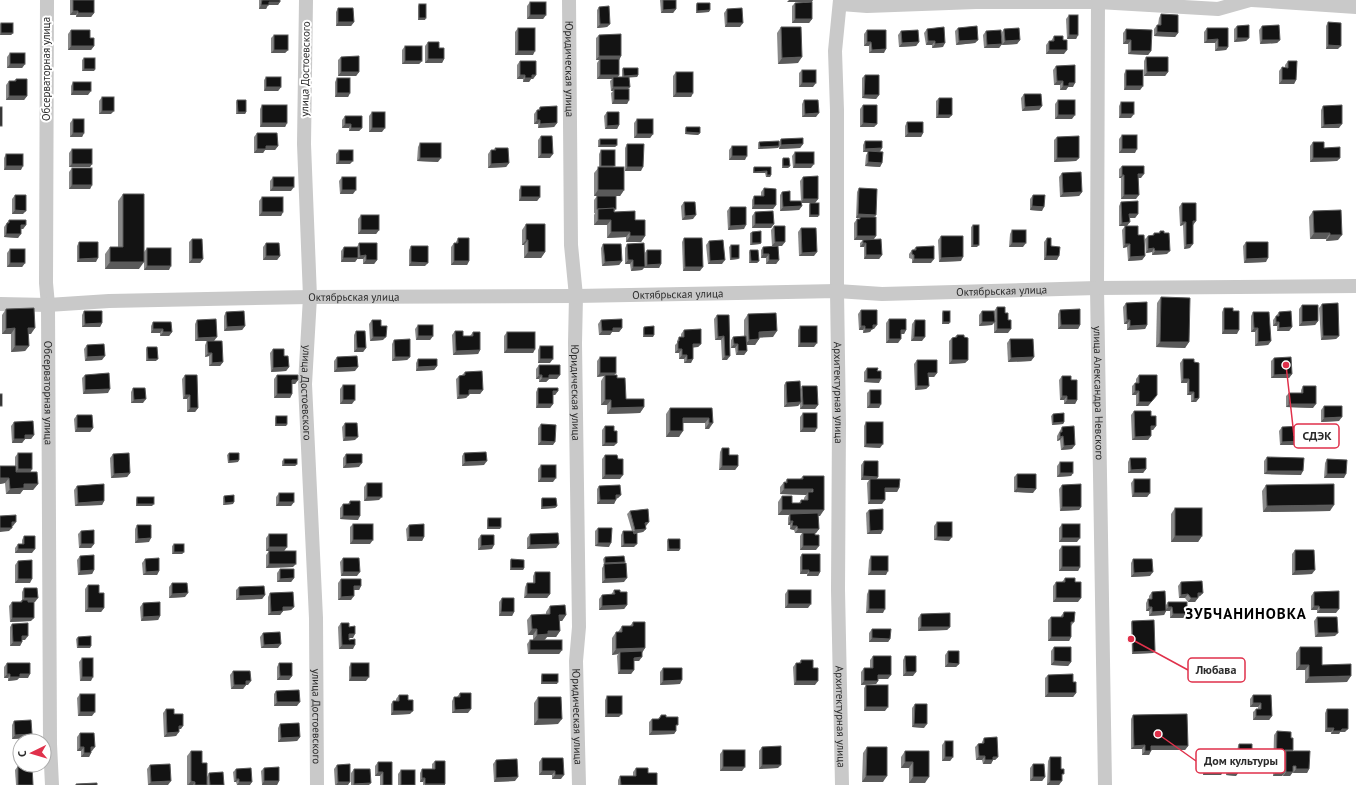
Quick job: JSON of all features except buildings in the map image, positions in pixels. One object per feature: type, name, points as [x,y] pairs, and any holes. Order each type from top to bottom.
[{"type":"street","name":"Обсерваторная улица","points":[[47,0],[46,259],[48,305],[50,736],[52,785]]},
{"type":"street","name":"улица Достоевского","points":[[306,0],[304,144],[310,297],[305,384],[316,618],[317,785]]},
{"type":"street","name":"Юридическая улица","points":[[569,0],[571,245],[576,296],[575,343],[579,627],[576,661],[578,785]]},
{"type":"street","points":[[840,2],[867,6],[976,2],[1098,1],[1218,9],[1251,0],[1356,6]]},
{"type":"street","name":"улица Александра Невского","points":[[1098,1],[1097,288],[1105,785]]},
{"type":"street","name":"Архитектурная улица","points":[[840,2],[835,51],[838,110],[836,291],[839,422],[838,590],[842,785]]},
{"type":"street","name":"Октябрьская улица","points":[[0,304],[48,305],[109,301],[310,297],[576,296],[836,291],[882,294],[1097,288],[1356,286]]},
{"type":"place","name":"СДЭК","points":[[1286,365]]},
{"type":"place","name":"Любава","points":[[1131,639]]},
{"type":"place","name":"Дом культуры","points":[[1158,734]]},
{"type":"district","name":"ЗУБЧАНИНОВКА","points":[[1246,613]]}]
